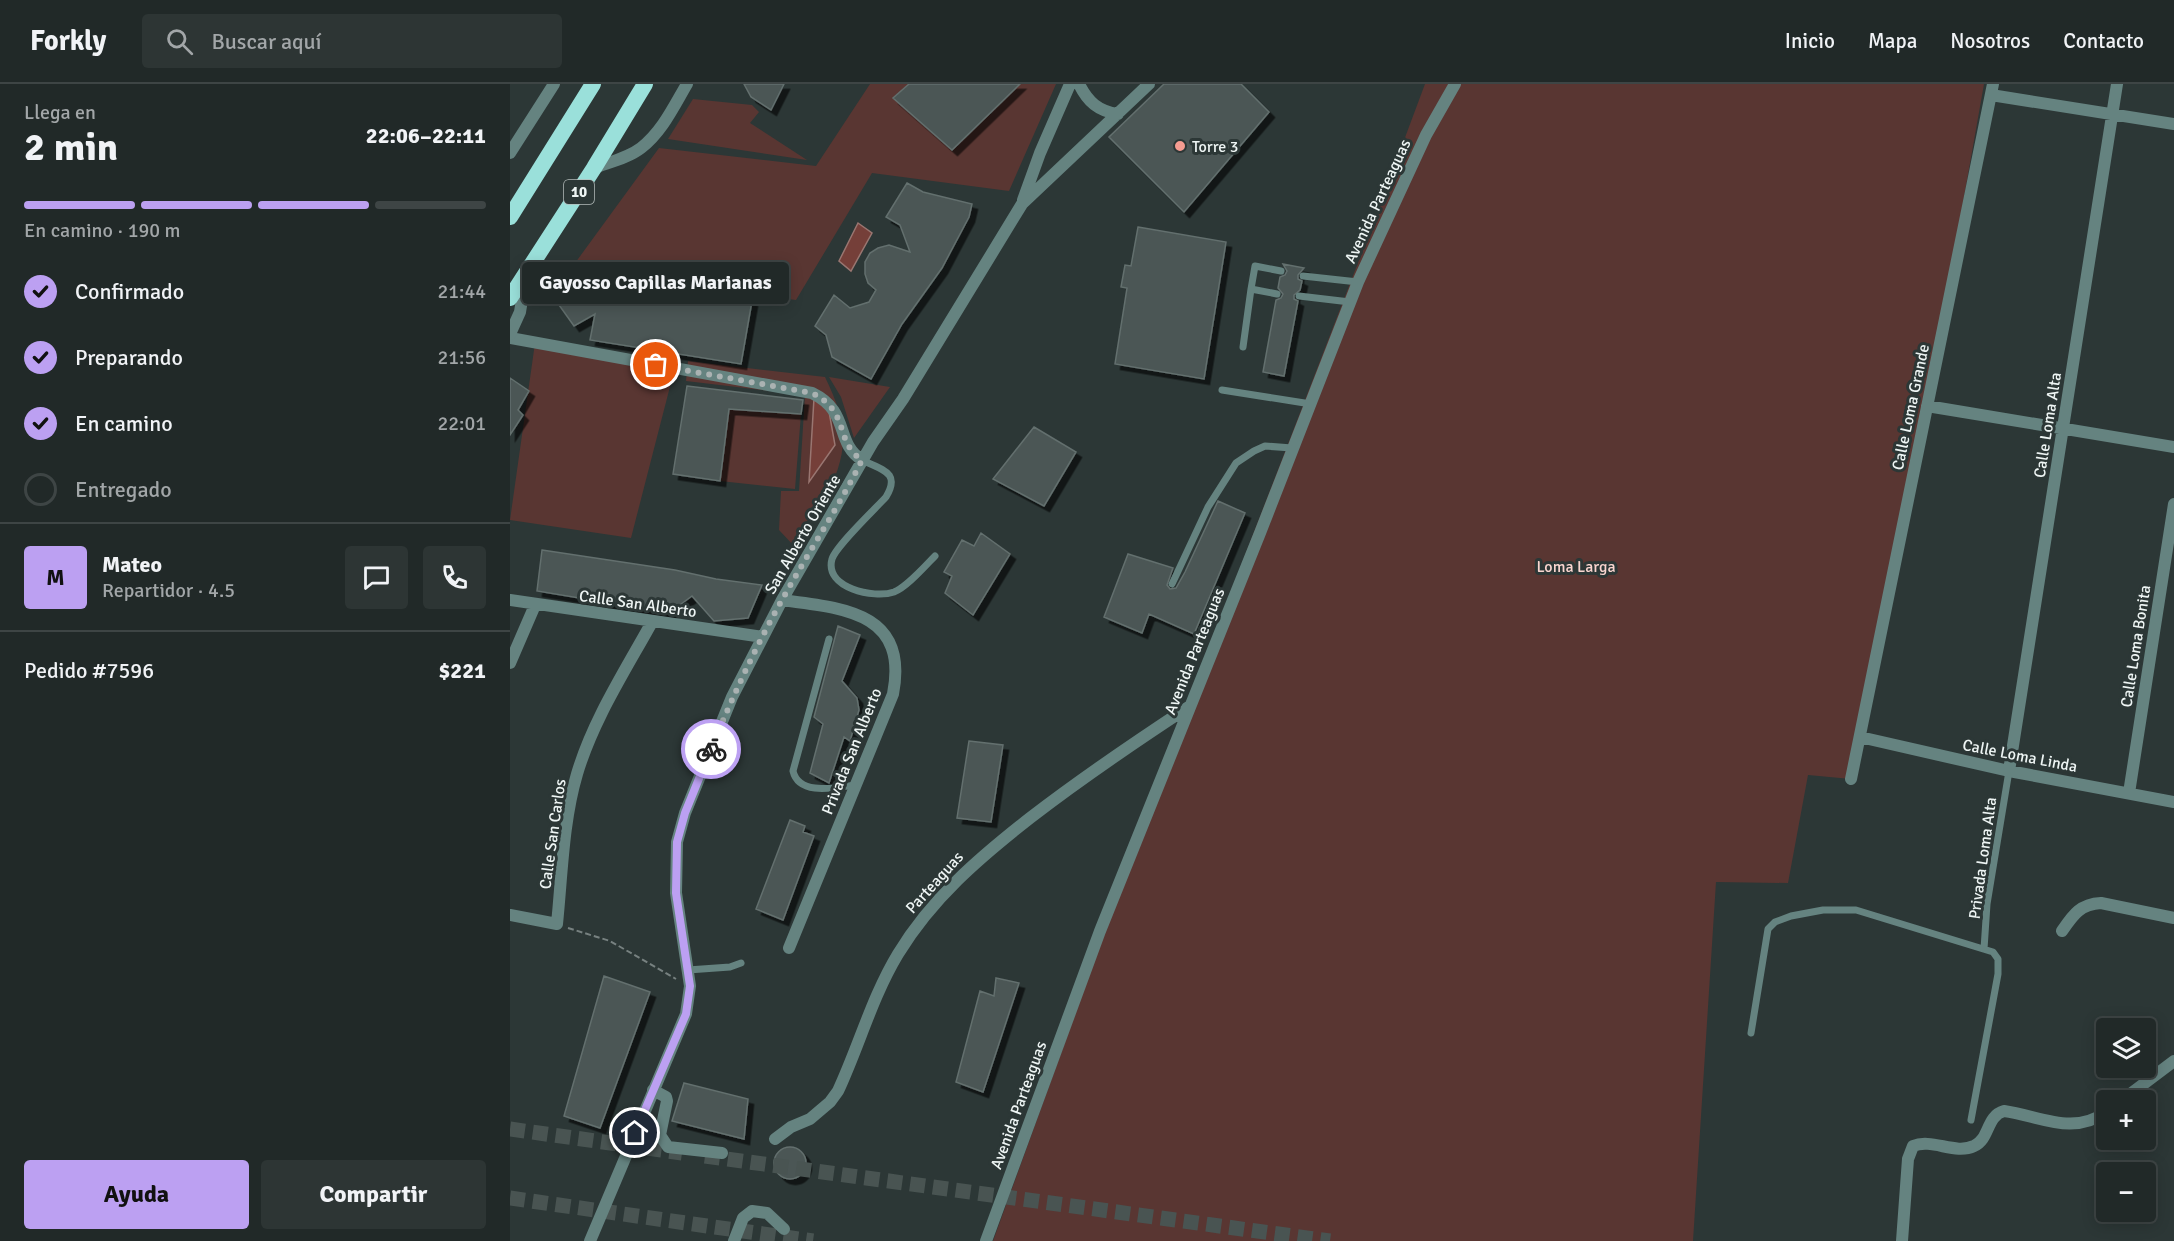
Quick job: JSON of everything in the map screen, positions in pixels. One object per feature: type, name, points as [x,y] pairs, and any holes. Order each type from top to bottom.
[{"type":"highway","points":[[510,216],[593,84]]},
{"type":"highway","name":"10","points":[[510,298],[645,84]]},
{"type":"street","points":[[510,153],[554,84]]},
{"type":"street","points":[[594,168],[627,156],[641,148],[658,132],[687,84]]},
{"type":"street","points":[[1022,204],[1040,153],[1070,84]]},
{"type":"street","points":[[1079,84],[1086,98],[1097,107],[1105,112],[1118,114]]},
{"type":"street","name":"San Alberto Oriente","points":[[590,1241],[686,1014],[690,986],[676,893],[677,842],[685,813],[732,697],[782,600],[848,489],[862,460],[903,399],[1022,204],[1149,84]]},
{"type":"street","name":"Avenida Parteaguas","points":[[986,1241],[1100,931],[1358,282],[1426,135],[1455,84]]},
{"type":"street","name":"Calle Loma Alta","points":[[2009,771],[2117,84]]},
{"type":"street","points":[[1992,89],[2174,124]]},
{"type":"street","name":"Calle Loma Grande","points":[[1851,779],[1992,89]]},
{"type":"street","name":"10","points":[[510,336],[520,312],[526,272]]},
{"type":"street","points":[[510,336],[812,393],[824,399],[832,407],[850,451],[862,460]]},
{"type":"street","points":[[1927,406],[2174,447]]},
{"type":"street","name":"Calle Loma Bonita","points":[[2129,793],[2174,504]]},
{"type":"street","name":"Calle San Alberto","points":[[510,600],[762,638]]},
{"type":"street","name":"Privada San Alberto","points":[[782,600],[836,607],[858,614],[881,631],[892,650],[896,665],[893,694],[789,948]]},
{"type":"street","points":[[510,663],[535,605]]},
{"type":"street","name":"Calle San Carlos","points":[[557,924],[571,801],[577,775],[592,733],[652,622]]},
{"type":"street","name":"Parteaguas","points":[[775,1139],[791,1127],[810,1119],[830,1102],[838,1091],[897,956],[922,918],[949,887],[981,856],[1044,807],[1112,757],[1190,706]]},
{"type":"street","name":"Calle Loma Linda","points":[[1860,737],[2009,771],[2174,802]]},
{"type":"street","points":[[2062,931],[2078,909],[2094,903],[2174,918]]},
{"type":"street","points":[[510,915],[557,924]]},
{"type":"street","points":[[2136,1090],[2174,1061]]},
{"type":"street","points":[[653,1090],[666,1097],[660,1135],[668,1147],[722,1153]]},
{"type":"street","points":[[1902,1241],[1908,1159],[1913,1146],[1925,1144],[1958,1148],[1974,1146],[1984,1137],[1993,1117],[2004,1111],[2052,1123],[2067,1124],[2083,1123],[2096,1117]]},
{"type":"street","points":[[734,1241],[743,1218],[752,1211],[767,1213],[784,1229]]},
{"type":"lane","points":[[1243,347],[1255,266],[1281,271]]},
{"type":"lane","points":[[1303,276],[1358,282]]},
{"type":"lane","points":[[1251,289],[1277,294]]},
{"type":"lane","points":[[1299,296],[1350,302]]},
{"type":"lane","points":[[1222,390],[1311,404]]},
{"type":"lane","points":[[1172,584],[1208,507],[1236,463],[1265,446],[1292,448]]},
{"type":"lane","points":[[862,460],[887,472],[892,479],[892,487],[886,497],[836,552],[831,566],[836,580],[845,586],[872,594],[894,592],[935,556]]},
{"type":"lane","points":[[830,639],[794,771],[795,778],[803,784],[819,788],[856,785]]},
{"type":"lane","name":"Privada Loma Alta","points":[[1984,949],[1987,904],[2009,771]]},
{"type":"lane","points":[[1751,1033],[1768,929],[1781,919],[1823,910],[1856,910],[1984,949],[1996,955],[1998,974],[1971,1120]]},
{"type":"lane","points":[[688,970],[730,967],[741,963]]},
{"type":"path","points":[[557,924],[610,941],[690,986]]},
{"type":"green space","points":[[870,84],[909,84],[894,98],[952,149],[1020,84],[1056,84],[1009,191],[872,173],[796,300],[570,270],[659,148],[816,166]]},
{"type":"green space","name":"Loma Larga","points":[[1425,84],[1984,84],[1927,406],[1851,779],[1808,775],[1788,883],[1716,882],[1693,1241],[993,1241],[1186,708]]},
{"type":"green space","points":[[693,99],[752,105],[759,112],[750,123],[807,160],[668,139]]},
{"type":"green space","points":[[535,343],[674,371],[631,538],[510,520]]},
{"type":"green space","points":[[688,361],[825,377],[839,411],[843,441],[841,455],[831,486],[822,504],[794,546],[779,530],[781,491],[799,491],[805,395],[686,381]]},
{"type":"green space","points":[[829,377],[890,387],[854,438],[841,397]]},
{"type":"green space","points":[[729,409],[801,414],[795,489],[720,481]]},
{"type":"shaded area","points":[[858,223],[872,233],[851,271],[839,261]]},
{"type":"shaded area","points":[[814,398],[828,406],[835,445],[809,482]]},
{"type":"building","points":[[744,84],[784,84],[771,110],[751,97]]},
{"type":"building","points":[[909,84],[1020,84],[952,150],[893,98]]},
{"type":"building","name":"Torre 3","points":[[1164,84],[1241,84],[1269,112],[1184,212],[1109,137]]},
{"type":"building","points":[[907,183],[923,192],[972,204],[969,217],[942,268],[902,324],[871,379],[832,357],[826,335],[815,326],[834,295],[850,308],[869,302],[876,290],[868,283],[865,274],[865,262],[870,253],[889,245],[910,252],[900,225],[886,217]]},
{"type":"building","points":[[1138,227],[1226,242],[1204,379],[1115,364],[1127,288],[1121,287],[1125,265],[1131,266]]},
{"type":"building","points":[[1283,264],[1304,268],[1298,275],[1298,279],[1302,281],[1300,290],[1294,295],[1294,299],[1298,301],[1284,376],[1263,372],[1276,300],[1283,294],[1278,288],[1280,277],[1287,271]]},
{"type":"building","points":[[600,274],[752,301],[741,364],[590,340],[595,314],[574,326],[554,298],[581,282],[597,299]]},
{"type":"building","points":[[510,378],[529,391],[518,410],[523,415],[510,435]]},
{"type":"building","points":[[687,386],[803,400],[801,414],[729,409],[720,481],[673,474]]},
{"type":"building","points":[[1034,427],[1076,452],[1044,506],[993,479]]},
{"type":"building","points":[[1218,501],[1245,513],[1194,634],[1149,614],[1142,633],[1104,617],[1128,554],[1173,568],[1167,585],[1170,589],[1176,588]]},
{"type":"building","points":[[981,533],[1010,554],[973,615],[945,593],[952,576],[944,572],[962,540],[974,546]]},
{"type":"building","points":[[542,550],[762,585],[748,618],[714,621],[692,596],[669,613],[537,591]]},
{"type":"building","points":[[838,626],[860,635],[842,681],[857,698],[859,710],[850,741],[844,737],[829,783],[810,773],[823,724],[814,717]]},
{"type":"building","points":[[969,741],[1003,745],[991,822],[957,818]]},
{"type":"building","points":[[790,820],[805,826],[803,832],[814,836],[783,920],[756,909]]},
{"type":"building","points":[[604,976],[650,992],[600,1128],[564,1116]]},
{"type":"building","points":[[996,978],[1019,983],[983,1092],[956,1082],[980,991],[994,996]]},
{"type":"building","points":[[684,1083],[748,1099],[744,1139],[672,1121]]},
{"type":"building","points":[[790,1147],[801,1152],[806,1163],[801,1174],[790,1179],[779,1174],[774,1163],[779,1152]]},
{"type":"tunnel","points":[[510,1129],[682,1153]]},
{"type":"tunnel","points":[[705,1156],[1330,1241]]},
{"type":"tunnel","points":[[510,1198],[813,1241]]},
{"type":"way so far","points":[[656,365],[812,393],[824,399],[832,407],[844,431],[850,451],[862,460],[848,489],[782,600],[732,697],[711,749]]},
{"type":"place","name":"Torre 3","points":[[1180,146]]},
{"type":"place","name":"Gayosso Capillas Marianas","points":[[656,365]]},
{"type":"route","points":[[635,1133],[686,1014],[690,986],[676,893],[677,842],[685,813],[711,749]]}]
